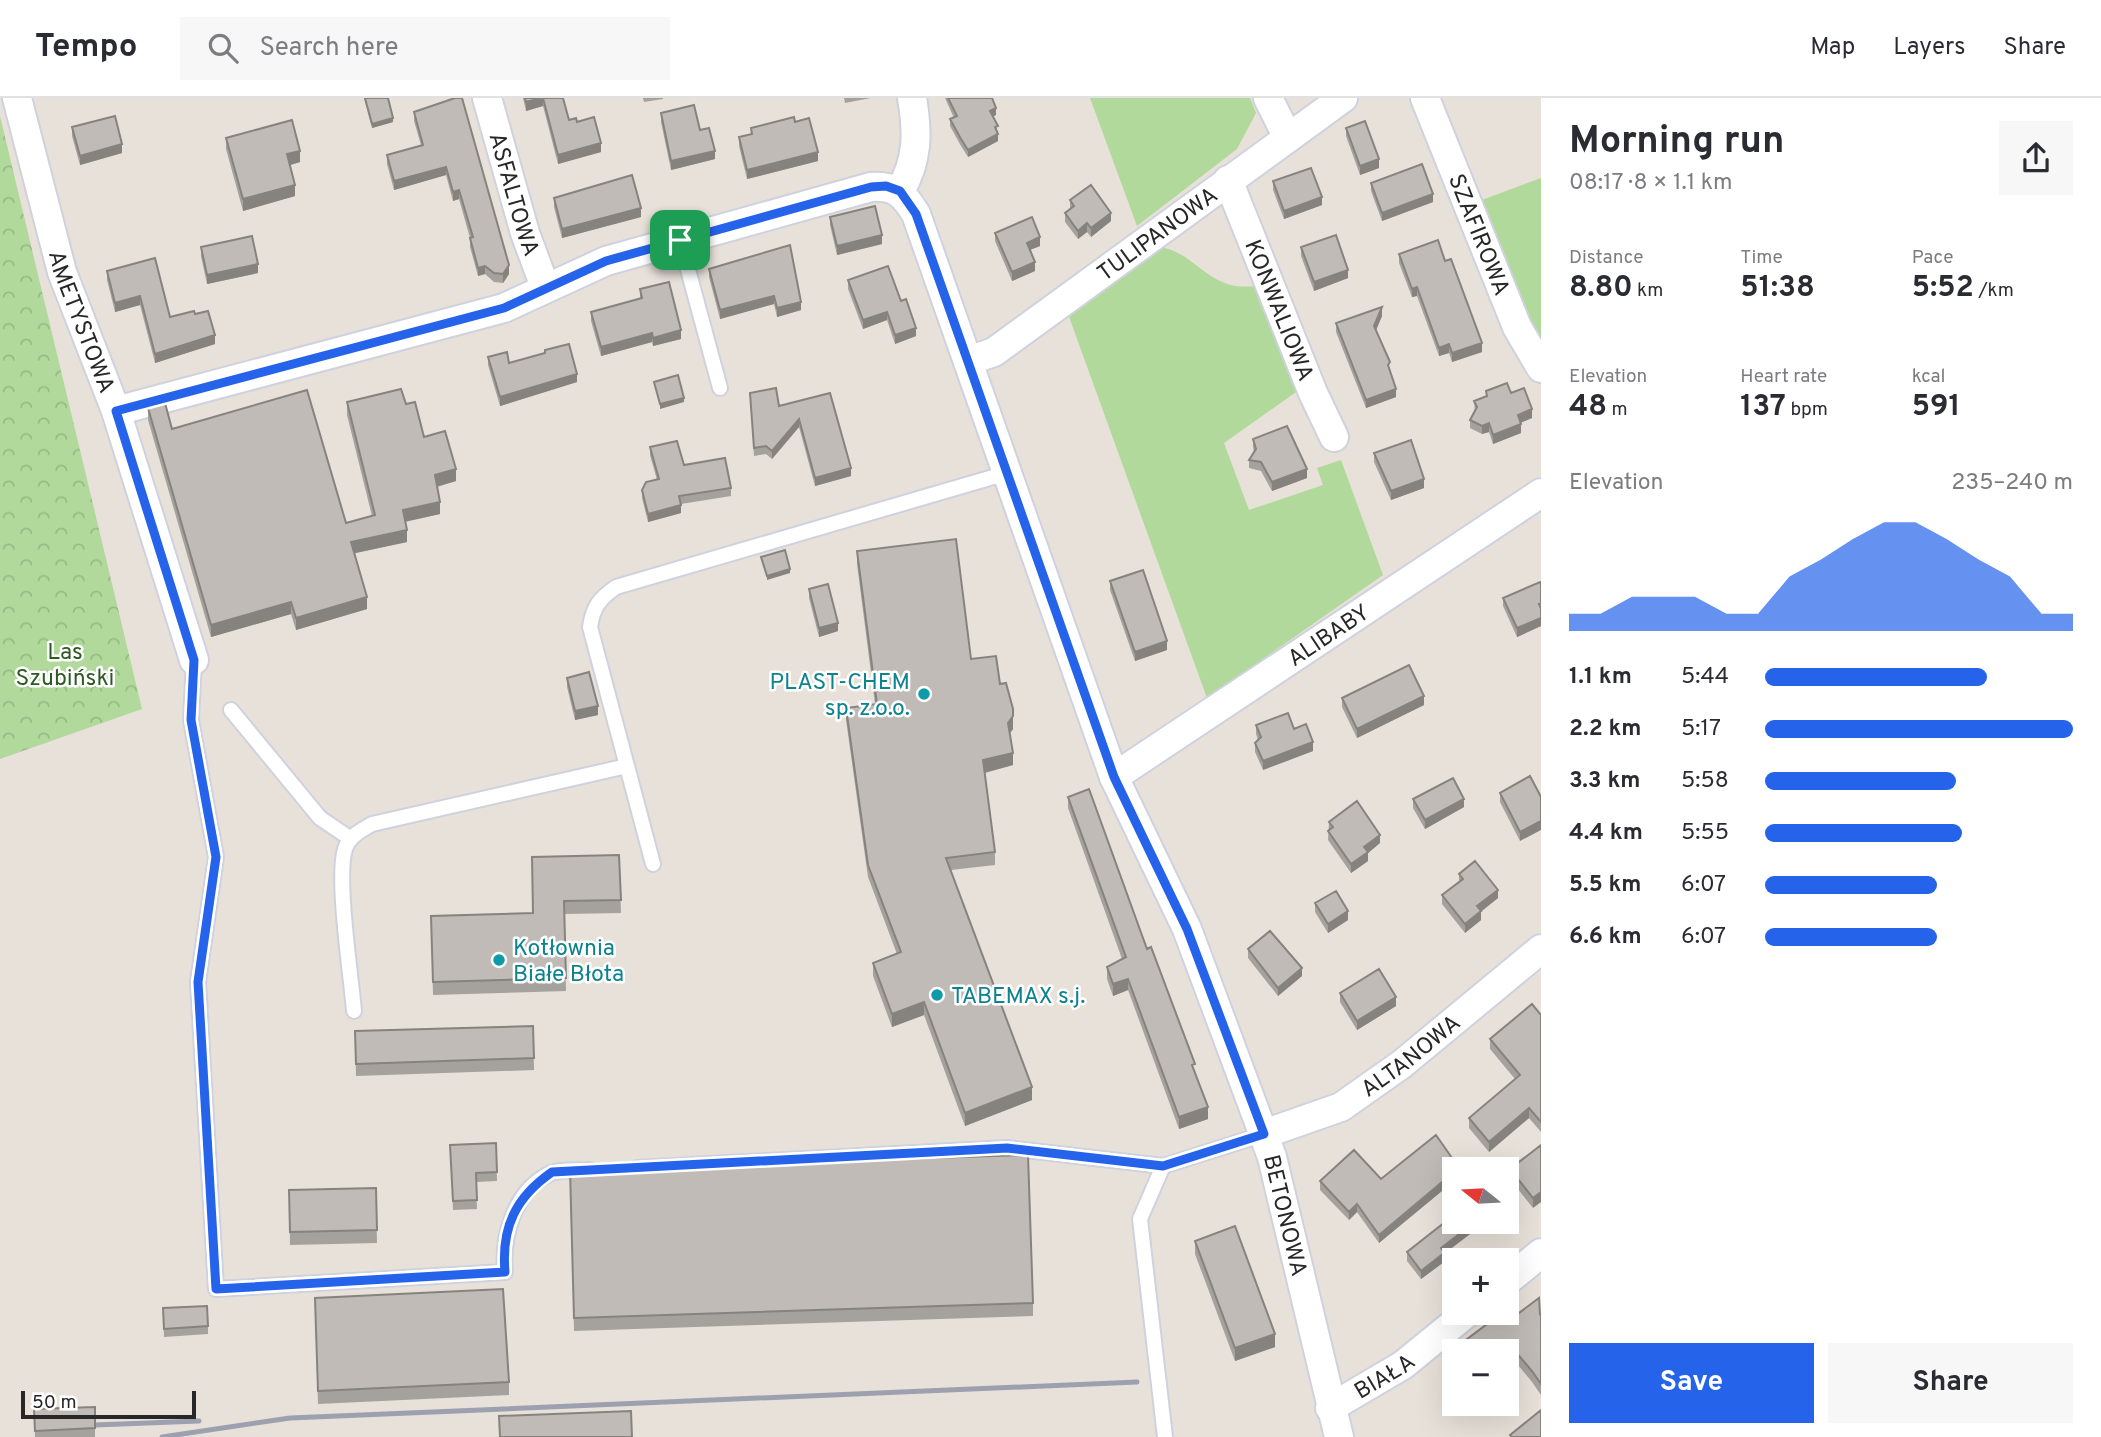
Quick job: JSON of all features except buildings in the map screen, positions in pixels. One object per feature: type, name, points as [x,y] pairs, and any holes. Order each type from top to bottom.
[{"type":"street","name":"AMETYSTOWA","points":[[17,98],[62,272],[116,411],[194,660]]},
{"type":"street","name":"ASFALTOWA","points":[[486,98],[525,233],[545,288]]},
{"type":"street","points":[[116,411],[504,308],[606,261],[680,240],[871,187],[886,186],[900,191],[910,174],[916,152],[917,129],[912,98]]},
{"type":"street","points":[[1268,98],[1288,138]]},
{"type":"street","name":"TULIPANOWA","points":[[968,361],[994,352],[1343,98]]},
{"type":"street","name":"SZAFIROWA","points":[[1425,98],[1517,327],[1541,368]]},
{"type":"street","name":"KONWALIOWA","points":[[1228,180],[1313,393],[1334,437]]},
{"type":"street","name":"BETONOWA","points":[[900,191],[916,214],[1114,777],[1187,929],[1264,1134],[1280,1188],[1339,1437]]},
{"type":"street","name":"ALIBABY","points":[[1114,777],[1541,493]]},
{"type":"street","name":"ALTANOWA","points":[[1264,1134],[1341,1107],[1402,1065],[1541,949]]},
{"type":"street","name":"BIAŁA","points":[[1330,1408],[1403,1365],[1452,1325]]},
{"type":"lane","points":[[680,240],[720,388]]},
{"type":"lane","points":[[653,864],[590,627],[593,609],[601,597],[616,587],[1007,473]]},
{"type":"lane","points":[[194,660],[191,720],[216,857],[198,982],[216,1289],[505,1272],[503,1247],[510,1220],[530,1187],[552,1172],[1007,1148],[1163,1166],[1264,1134]]},
{"type":"lane","points":[[231,710],[320,818],[351,839]]},
{"type":"lane","points":[[354,1011],[342,871],[345,847],[351,839],[372,824],[627,766]]},
{"type":"lane","points":[[1163,1166],[1140,1219],[1165,1437]]},
{"type":"green space","points":[[1090,98],[1250,98],[1256,113],[1237,149],[1137,226]]},
{"type":"green space","name":"Las Szubiński","points":[[0,116],[142,709],[0,759]]},
{"type":"green space","points":[[1541,178],[1541,337],[1520,310],[1512,292],[1482,200]]},
{"type":"green space","points":[[1158,247],[1178,253],[1212,276],[1231,285],[1265,285],[1299,390],[1224,443],[1249,510],[1323,485],[1317,468],[1341,460],[1383,575],[1207,698],[1068,314]]},
{"type":"railway","points":[[162,1437],[290,1418],[1137,1382]]},
{"type":"railway","points":[[95,1425],[199,1421]]},
{"type":"place","name":"PLAST-CHEM sp. z.o.o.","points":[[924,694]]},
{"type":"place","name":"Kotłownia Białe Błota","points":[[499,960]]},
{"type":"place","name":"TABEMAX s.j.","points":[[937,995]]},
{"type":"route","points":[[886,186],[900,191],[916,214],[1114,777],[1187,929],[1264,1134],[1163,1166],[1007,1148],[552,1172],[530,1187],[510,1220],[503,1247],[505,1272],[216,1289],[198,982],[216,857],[191,720],[194,660],[116,411],[504,308],[606,261],[680,240],[871,187],[886,186]]}]
